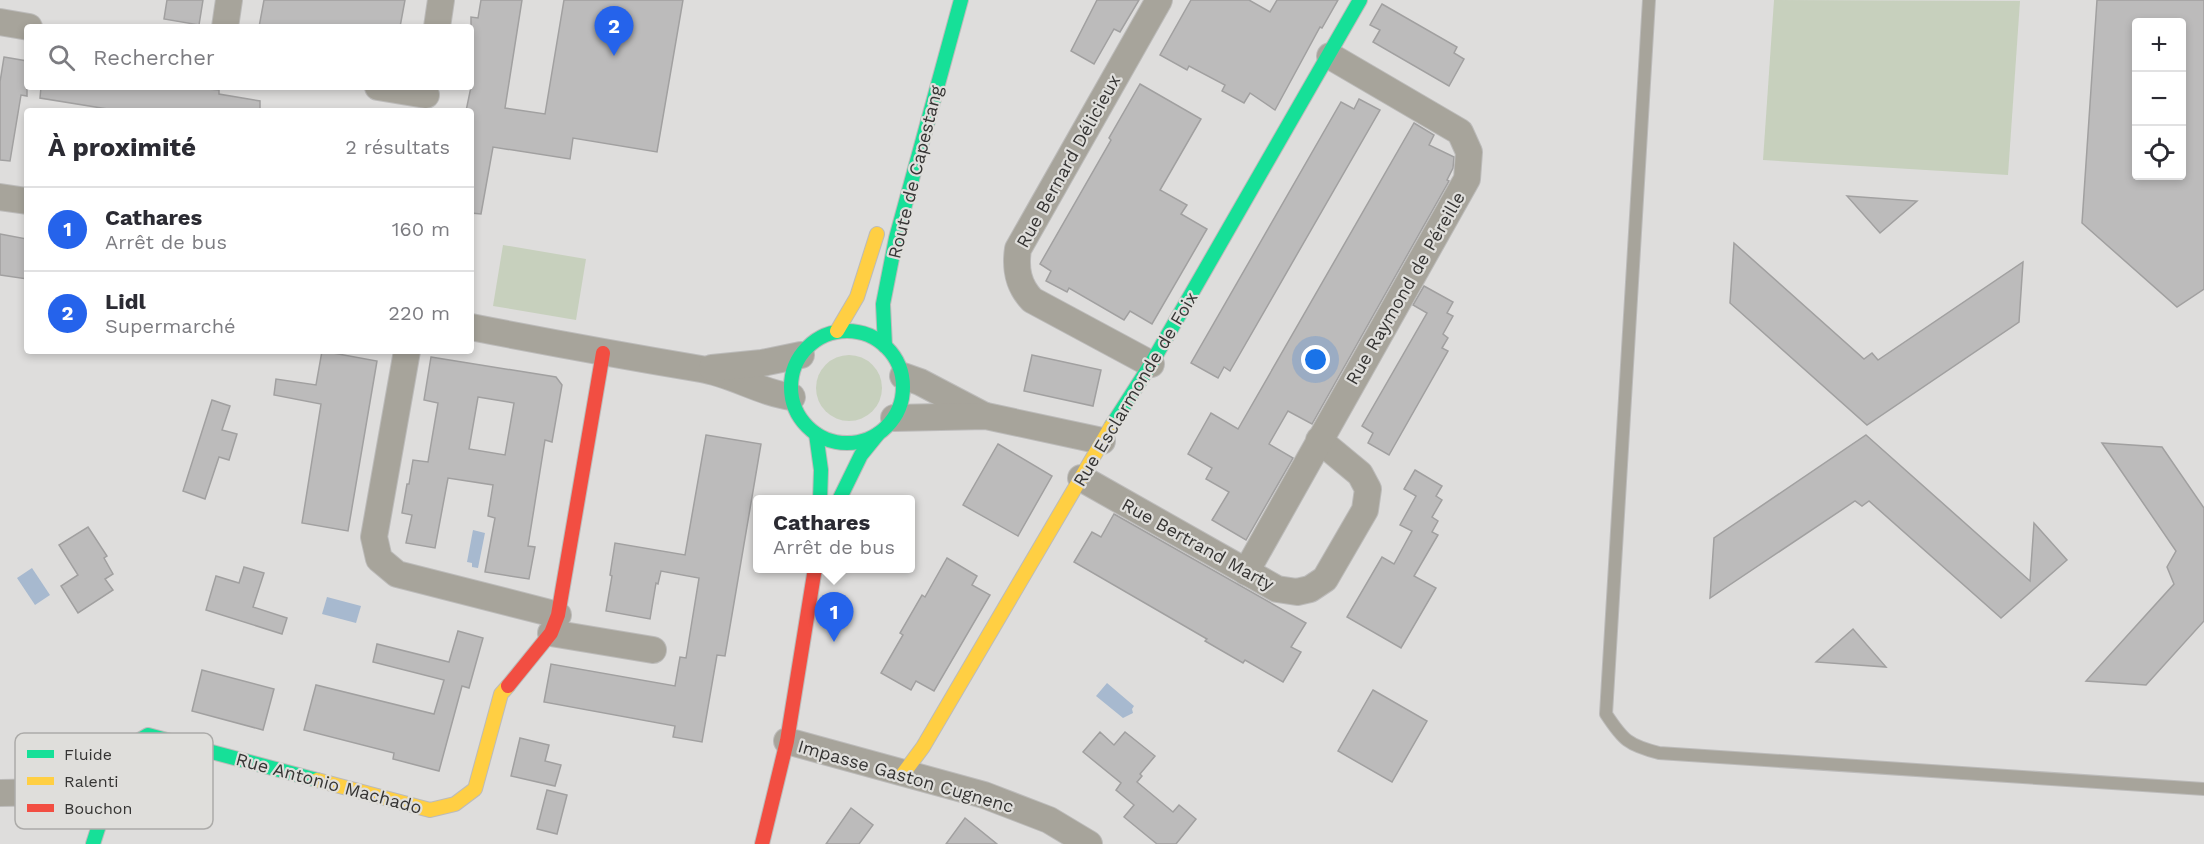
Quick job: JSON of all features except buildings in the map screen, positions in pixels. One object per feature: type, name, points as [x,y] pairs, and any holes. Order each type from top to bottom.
[{"type":"street","points":[[225,24],[229,0]]},
{"type":"street","points":[[437,24],[441,0]]},
{"type":"street","name":"Route de Capestang","points":[[885,346],[883,304],[896,238],[961,0]]},
{"type":"street","name":"Rue Bernard Délicieux","points":[[1151,364],[1032,300],[1022,290],[1016,267],[1017,249],[1159,0]]},
{"type":"street","name":"Rue Esclarmonde de Foix","points":[[903,774],[923,747],[1102,441],[1151,364],[1330,56],[1360,0]]},
{"type":"street","points":[[0,22],[24,26]]},
{"type":"street","name":"Rue Raymond de Péreille","points":[[1246,572],[1467,179],[1469,152],[1460,132],[1330,56]]},
{"type":"street","points":[[391,90],[425,98]]},
{"type":"street","points":[[0,196],[24,200]]},
{"type":"street","name":"Route de Capestang","points":[[837,331],[857,297],[880,225]]},
{"type":"street","points":[[474,328],[603,353],[703,369],[778,396],[792,397]]},
{"type":"street","points":[[841,495],[861,455],[886,426],[903,398],[903,376],[895,356],[879,340],[859,331],[837,331],[816,340],[801,355],[792,375],[792,397],[800,418],[816,434],[836,442],[858,442],[886,426],[986,416]]},
{"type":"street","name":"Rue Antonio Machado","points":[[213,752],[430,810],[455,804],[475,789],[501,694],[555,624],[603,353]]},
{"type":"street","points":[[406,354],[374,537],[379,560],[397,574],[555,624],[653,650]]},
{"type":"street","points":[[703,369],[762,363],[801,355]]},
{"type":"street","points":[[903,376],[920,382],[986,416],[1102,441]]},
{"type":"street","points":[[816,434],[821,470],[820,495]]},
{"type":"street","name":"Rue Bertrand Marty","points":[[1081,478],[1277,589],[1297,592],[1310,589],[1324,579],[1365,510],[1368,489],[1360,474],[1319,440]]},
{"type":"street","points":[[762,844],[787,741],[814,573]]},
{"type":"street","name":"Impasse Gaston Cugnenc","points":[[787,741],[995,799],[1049,820],[1089,844]]},
{"type":"street","points":[[0,793],[15,793]]},
{"type":"street","name":"Rue Antonio Machado","points":[[93,844],[98,829]]},
{"type":"lane","points":[[1648,0],[1606,714],[1621,736],[1636,747],[1659,753],[2204,789]]},
{"type":"green space","points":[[1774,0],[2020,1],[2008,175],[1763,160]]},
{"type":"green space","points":[[503,245],[586,259],[576,320],[493,306]]},
{"type":"green space","points":[[849,355],[862,357],[877,370],[882,388],[880,401],[867,416],[849,421],[836,419],[821,406],[816,388],[818,375],[831,360]]},
{"type":"water","points":[[473,530],[485,533],[478,568],[472,567],[472,563],[467,562]]},
{"type":"water","points":[[32,568],[50,595],[35,605],[17,578]]},
{"type":"water","points":[[327,597],[361,606],[356,623],[322,614]]},
{"type":"water","points":[[1107,683],[1134,706],[1133,713],[1123,718],[1096,696]]},
{"type":"traffic: fast","points":[[885,346],[883,304],[896,238],[961,0]]},
{"type":"traffic: fast","points":[[1112,425],[1151,364],[1360,0]]},
{"type":"traffic: fast","points":[[847,331],[868,336],[886,348],[898,366],[903,387],[898,408],[886,426],[868,438],[847,443],[826,438],[808,426],[796,408],[791,387],[796,366],[808,348],[826,336],[847,331]]},
{"type":"traffic: fast","points":[[816,434],[821,470],[820,495]]},
{"type":"traffic: fast","points":[[841,495],[861,455],[878,434]]},
{"type":"traffic: fast","points":[[213,752],[317,780]]},
{"type":"traffic: fast","points":[[93,844],[98,829]]},
{"type":"traffic: slow","points":[[837,331],[857,297],[877,234]]},
{"type":"traffic: slow","points":[[903,774],[923,747],[1112,425]]},
{"type":"traffic: slow","points":[[317,780],[430,810],[455,804],[475,789],[501,694],[508,686]]},
{"type":"traffic: jam","points":[[508,686],[551,633],[558,615],[603,353]]},
{"type":"traffic: jam","points":[[762,844],[787,741],[814,573]]},
{"type":"place","name":"Lidl","points":[[614,56]]},
{"type":"place","name":"Cathares","points":[[834,642]]}]
